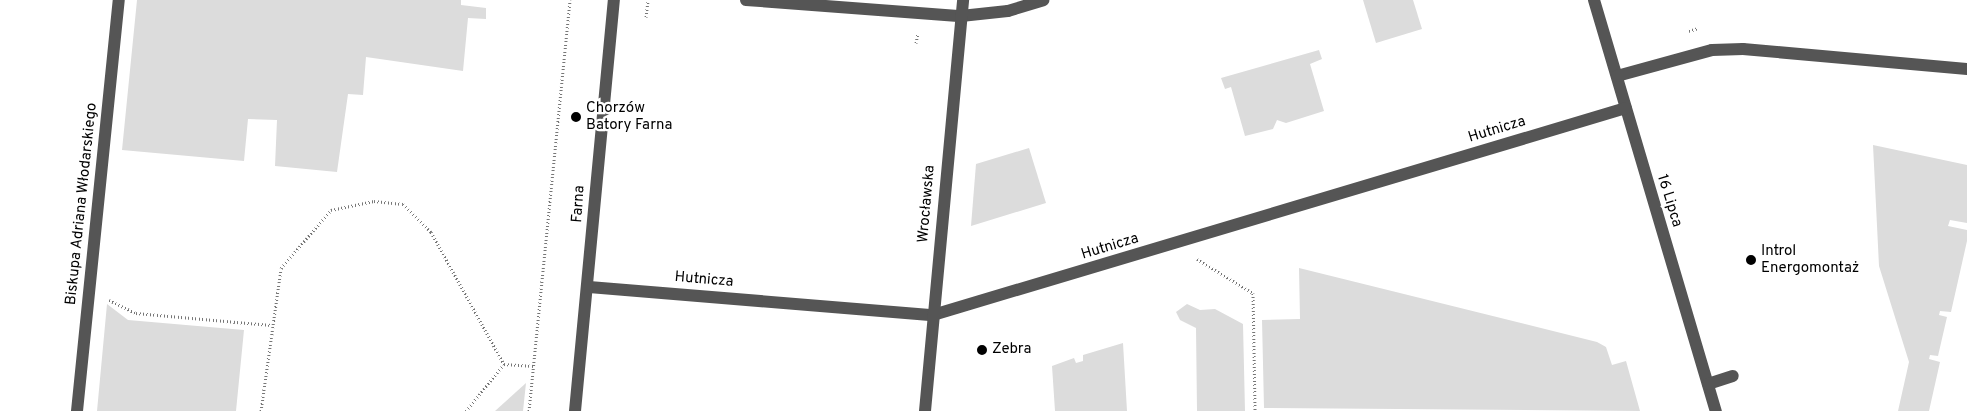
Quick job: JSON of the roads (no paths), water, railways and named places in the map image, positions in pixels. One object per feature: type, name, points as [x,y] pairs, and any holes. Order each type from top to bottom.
[{"type":"street","name":"Biskupa Adriana Włodarskiego","points":[[77,411],[119,0]]},
{"type":"street","name":"Farna","points":[[575,411],[589,287],[614,0]]},
{"type":"street","points":[[746,0],[961,16],[1008,11],[1043,0]]},
{"type":"street","name":"Wrocławska","points":[[925,411],[963,0]]},
{"type":"street","name":"16 Lipca","points":[[1594,0],[1716,411]]},
{"type":"street","points":[[1617,76],[1712,50],[1743,48],[1967,68]]},
{"type":"street","name":"Hutnicza","points":[[589,287],[933,316],[1626,108]]},
{"type":"street","points":[[1708,384],[1733,376]]},
{"type":"place","name":"Chorzów Batory Farna","points":[[576,117]]},
{"type":"place","name":"Introl Energomontaż","points":[[1751,260]]},
{"type":"place","name":"Zebra","points":[[982,350]]}]
